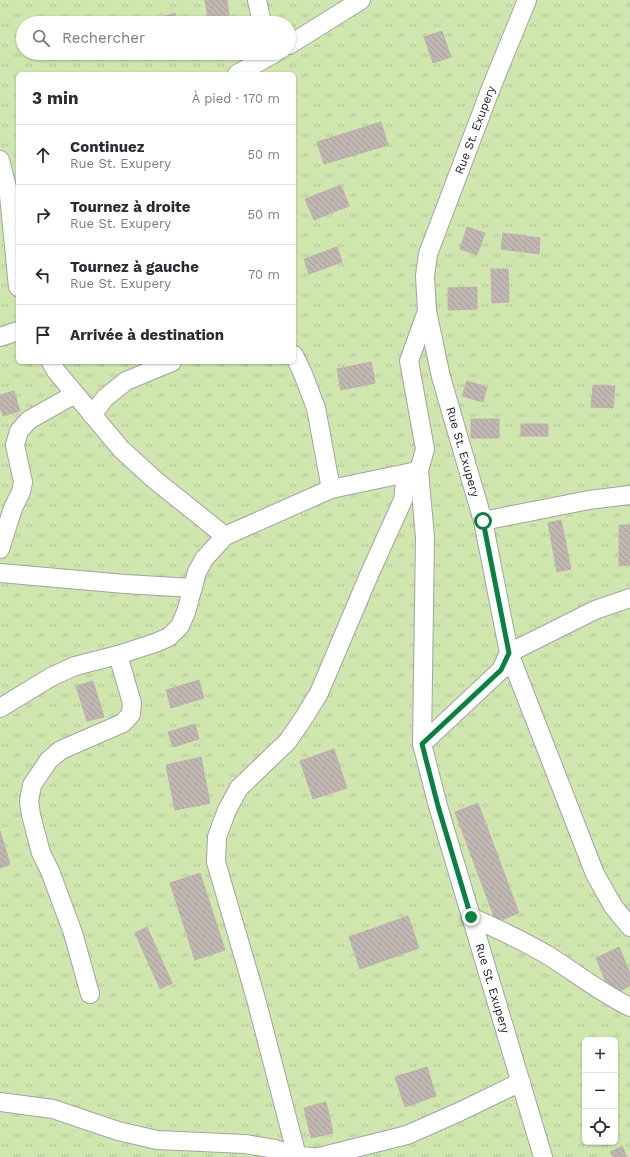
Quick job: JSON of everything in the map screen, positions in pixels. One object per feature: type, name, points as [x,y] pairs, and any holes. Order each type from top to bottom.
[{"type":"street","points":[[257,0],[260,16]]},
{"type":"street","points":[[296,41],[361,0]]},
{"type":"street","name":"Rue St. Exupery","points":[[527,0],[491,88],[428,254],[425,276],[427,311],[442,377],[483,521],[509,653],[595,874],[612,906],[630,927]]},
{"type":"street","points":[[240,72],[260,60]]},
{"type":"street","points":[[0,160],[9,195],[16,267]]},
{"type":"street","points":[[305,1157],[256,999],[216,862],[217,837],[227,810],[239,788],[288,741],[319,693],[366,582],[403,500],[412,472],[426,449],[409,361],[427,311]]},
{"type":"street","points":[[0,337],[16,332]]},
{"type":"street","points":[[296,359],[316,408],[331,488]]},
{"type":"street","points":[[52,364],[92,415],[126,454],[155,480],[225,536]]},
{"type":"street","points":[[92,415],[105,398],[126,381],[167,364]]},
{"type":"street","points":[[0,549],[13,508],[21,492],[23,482],[15,445],[19,431],[29,420],[75,394]]},
{"type":"street","points":[[0,708],[51,677],[75,666],[118,655],[155,643],[168,637],[180,626],[186,612],[197,572],[204,559],[225,536],[331,488],[412,472]]},
{"type":"street","name":"Rue St. Exupery","points":[[412,472],[425,537],[422,744],[438,806],[543,1157]]},
{"type":"street","points":[[483,521],[589,500],[630,495]]},
{"type":"street","points":[[0,573],[125,584],[193,588]]},
{"type":"street","points":[[422,744],[501,670],[509,653],[595,610],[630,598]]},
{"type":"street","points":[[90,994],[73,933],[50,871],[41,853],[29,802],[32,785],[49,760],[61,750],[124,723],[131,714],[132,704],[118,655]]},
{"type":"street","points":[[471,917],[522,940],[598,989],[630,1007]]},
{"type":"street","points":[[319,1157],[407,1135],[521,1082]]},
{"type":"street","points":[[0,1102],[53,1108],[118,1131],[157,1140],[245,1144],[275,1149],[305,1157]]},
{"type":"green space","points":[[0,0],[630,0],[630,1157],[0,1157]]},
{"type":"building","points":[[205,0],[227,0],[229,15],[208,16]]},
{"type":"building","points":[[175,13],[176,16],[165,16]]},
{"type":"building","points":[[442,31],[451,57],[433,63],[424,37]]},
{"type":"building","points":[[381,122],[388,145],[324,164],[317,142]]},
{"type":"building","points":[[341,185],[349,206],[314,220],[305,199]]},
{"type":"building","points":[[467,227],[485,233],[477,255],[460,249]]},
{"type":"building","points":[[503,233],[540,238],[539,254],[501,249]]},
{"type":"building","points":[[337,247],[342,262],[309,274],[304,259]]},
{"type":"building","points":[[491,269],[508,269],[509,302],[492,303]]},
{"type":"building","points":[[477,287],[477,309],[448,310],[448,288]]},
{"type":"building","points":[[371,362],[375,383],[341,390],[337,369]]},
{"type":"building","points":[[467,381],[487,387],[483,402],[462,396]]},
{"type":"building","points":[[593,385],[615,386],[613,408],[591,407]]},
{"type":"building","points":[[14,391],[20,411],[3,416],[0,407],[0,395]]},
{"type":"building","points":[[471,419],[499,419],[499,438],[471,438]]},
{"type":"building","points":[[521,424],[548,424],[548,436],[521,436]]},
{"type":"building","points":[[561,520],[571,569],[557,572],[548,523]]},
{"type":"building","points":[[619,525],[630,525],[630,565],[619,566]]},
{"type":"building","points":[[199,680],[204,698],[171,708],[166,690]]},
{"type":"building","points":[[93,681],[104,717],[87,721],[76,686]]},
{"type":"building","points":[[195,724],[199,739],[173,747],[168,732]]},
{"type":"building","points":[[334,749],[347,788],[313,799],[300,761]]},
{"type":"building","points":[[201,757],[210,803],[175,810],[166,765]]},
{"type":"building","points":[[478,803],[519,913],[496,922],[455,812]]},
{"type":"building","points":[[0,831],[10,864],[0,868]]},
{"type":"building","points":[[200,873],[225,950],[195,960],[170,883]]},
{"type":"building","points":[[408,916],[419,948],[360,969],[349,937]]},
{"type":"building","points":[[147,927],[172,983],[160,989],[135,933]]},
{"type":"building","points":[[619,947],[630,973],[630,986],[611,995],[596,958]]},
{"type":"building","points":[[427,1067],[436,1096],[405,1107],[395,1077]]},
{"type":"building","points":[[326,1102],[333,1133],[311,1138],[304,1108]]},
{"type":"building","points":[[622,1146],[627,1157],[613,1157],[610,1152]]},
{"type":"route","points":[[471,917],[438,806],[422,744],[501,670],[509,653],[483,521]]}]
